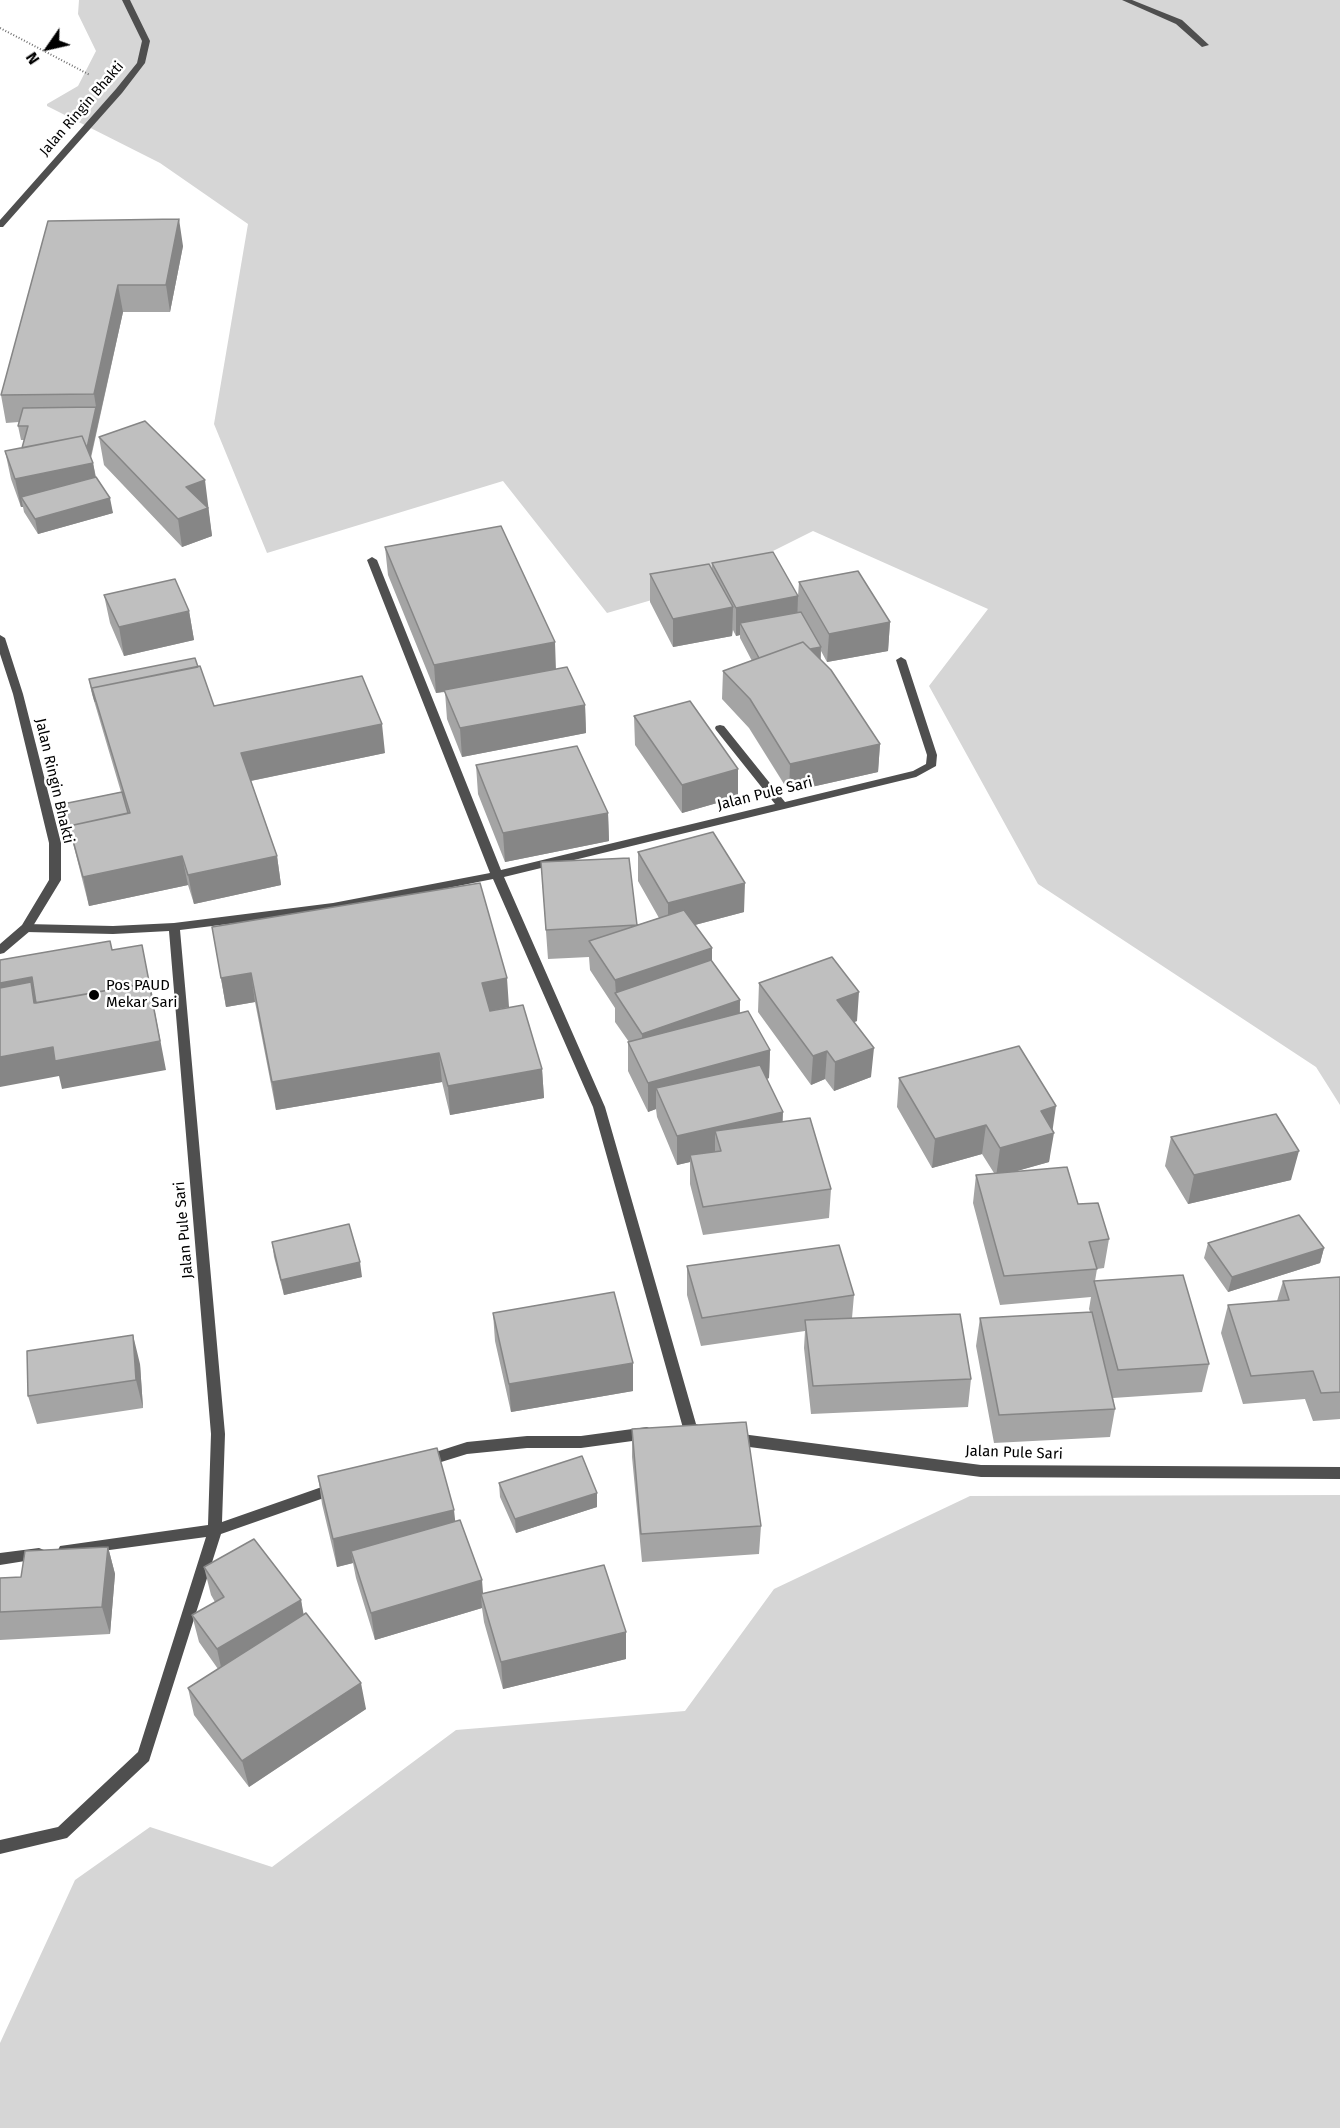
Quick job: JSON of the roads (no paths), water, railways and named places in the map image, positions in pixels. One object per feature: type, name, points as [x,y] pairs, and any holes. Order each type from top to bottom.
[{"type":"street","name":"Jalan Ringin Bhakti","points":[[0,225],[141,63],[146,41],[126,0]]},
{"type":"street","points":[[1126,0],[1179,22],[1205,45]]},
{"type":"street","name":"Jalan Pule Sari","points":[[372,560],[497,875],[599,1107],[685,1429],[717,1436],[981,1471],[1340,1473]]},
{"type":"street","name":"Jalan Ringin Bhakti","points":[[0,638],[18,694],[55,843],[55,880],[26,928],[0,950]]},
{"type":"street","name":"Jalan Pule Sari","points":[[26,928],[113,930],[174,927],[333,907],[497,875],[916,774],[931,766],[932,755],[901,660]]},
{"type":"street","points":[[720,728],[783,807]]},
{"type":"street","name":"Jalan Pule Sari","points":[[0,1847],[62,1833],[144,1756],[215,1530],[218,1434],[174,927]]},
{"type":"street","points":[[414,1464],[467,1448],[527,1442],[581,1442],[657,1432]]},
{"type":"street","points":[[0,1559],[215,1530],[345,1486]]},
{"type":"place","name":"Pos PAUD Mekar Sari","points":[[94,995]]}]
